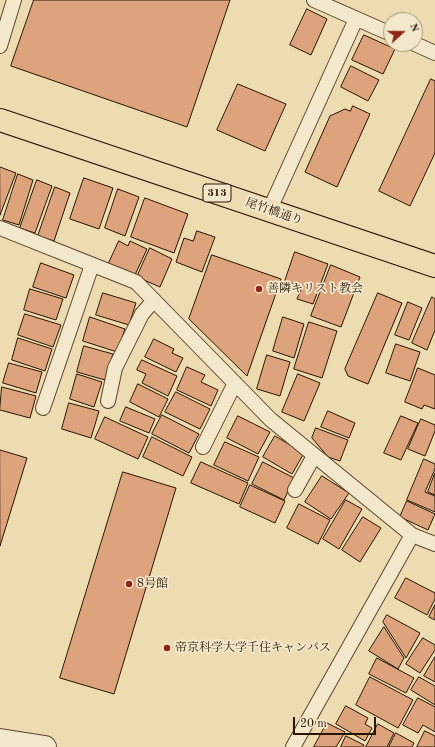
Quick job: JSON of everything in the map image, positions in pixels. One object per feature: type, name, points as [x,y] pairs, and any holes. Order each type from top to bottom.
[{"type":"main road","name":"尾竹橋通り","points":[[0,120],[435,266]]},
{"type":"street","points":[[0,740],[45,747]]},
{"type":"lane","points":[[0,46],[14,0]]},
{"type":"lane","points":[[314,0],[383,31]]},
{"type":"lane","points":[[269,210],[356,19]]},
{"type":"lane","points":[[423,48],[435,53]]},
{"type":"lane","points":[[0,228],[136,282],[270,419],[412,534],[435,544]]},
{"type":"lane","points":[[43,408],[92,265]]},
{"type":"lane","points":[[108,401],[115,368],[142,314],[154,300]]},
{"type":"lane","points":[[203,446],[235,383]]},
{"type":"lane","points":[[295,490],[314,456]]},
{"type":"lane","points":[[293,747],[412,534]]},
{"type":"building","points":[[34,0],[230,0],[187,127],[11,66]]},
{"type":"building","points":[[307,9],[327,19],[311,55],[290,45]]},
{"type":"building","points":[[364,35],[383,44],[383,52],[394,52],[383,74],[352,60]]},
{"type":"building","points":[[351,66],[379,80],[368,101],[341,87]]},
{"type":"building","points":[[431,79],[435,81],[435,153],[410,206],[379,191]]},
{"type":"building","points":[[238,84],[286,104],[265,151],[217,130]]},
{"type":"building","points":[[353,106],[370,114],[337,187],[305,172],[330,116],[345,109],[350,111]]},
{"type":"building","points":[[0,167],[16,173],[0,215]]},
{"type":"building","points":[[18,174],[33,180],[19,225],[3,220]]},
{"type":"building","points":[[84,178],[113,188],[99,229],[70,219]]},
{"type":"building","points":[[37,180],[52,186],[35,233],[20,228]]},
{"type":"building","points":[[55,187],[70,193],[54,241],[38,236]]},
{"type":"building","points":[[118,189],[139,197],[125,236],[105,228]]},
{"type":"building","points":[[145,198],[188,214],[174,253],[131,237]]},
{"type":"building","points":[[197,231],[215,237],[202,272],[176,262],[184,238],[193,241]]},
{"type":"building","points":[[119,241],[128,246],[130,241],[147,249],[134,277],[108,265]]},
{"type":"building","points":[[150,248],[172,259],[160,287],[137,277]]},
{"type":"building","points":[[295,252],[328,264],[313,304],[297,299],[302,287],[285,281]]},
{"type":"building","points":[[212,255],[281,279],[247,376],[189,319]]},
{"type":"building","points":[[41,263],[74,275],[66,298],[33,287]]},
{"type":"building","points":[[331,265],[360,277],[341,327],[311,316]]},
{"type":"building","points":[[30,289],[63,299],[56,320],[24,310]]},
{"type":"building","points":[[103,293],[136,303],[129,325],[96,315]]},
{"type":"building","points":[[378,293],[402,303],[368,384],[348,376],[345,369]]},
{"type":"building","points":[[432,297],[435,299],[435,330],[427,350],[412,343]]},
{"type":"building","points":[[408,302],[422,308],[409,340],[395,335]]},
{"type":"building","points":[[25,314],[61,325],[53,347],[18,335]]},
{"type":"building","points":[[90,317],[125,329],[117,352],[83,341]]},
{"type":"building","points":[[283,317],[304,324],[294,358],[273,351]]},
{"type":"building","points":[[309,322],[337,331],[322,378],[294,369]]},
{"type":"building","points":[[18,338],[52,349],[45,371],[12,360]]},
{"type":"building","points":[[154,339],[174,349],[172,353],[183,358],[176,372],[145,357]]},
{"type":"building","points":[[396,344],[420,352],[410,381],[386,373]]},
{"type":"building","points":[[84,346],[113,354],[105,380],[77,372]]},
{"type":"building","points":[[267,355],[290,362],[280,396],[257,389]]},
{"type":"building","points":[[142,360],[177,376],[168,396],[142,383],[146,374],[137,370]]},
{"type":"building","points":[[9,363],[42,372],[36,393],[3,383]]},
{"type":"building","points":[[187,367],[205,375],[201,382],[218,390],[211,406],[177,390]]},
{"type":"building","points":[[418,368],[435,375],[435,409],[424,405],[422,409],[405,402]]},
{"type":"building","points":[[77,374],[102,382],[94,407],[70,399]]},
{"type":"building","points":[[298,374],[320,383],[304,421],[282,412]]},
{"type":"building","points":[[138,384],[168,399],[159,417],[130,402]]},
{"type":"building","points":[[2,387],[36,396],[30,418],[0,410]]},
{"type":"building","points":[[176,392],[210,409],[200,429],[165,412]]},
{"type":"building","points":[[69,403],[99,411],[91,438],[62,429]]},
{"type":"building","points":[[126,407],[155,419],[149,433],[120,421]]},
{"type":"building","points":[[328,411],[355,423],[349,438],[321,427]]},
{"type":"building","points":[[162,415],[199,434],[189,453],[152,434]]},
{"type":"building","points":[[238,416],[270,432],[258,454],[227,438]]},
{"type":"building","points":[[401,416],[418,423],[401,460],[384,453]]},
{"type":"building","points":[[105,417],[148,437],[138,459],[95,439]]},
{"type":"building","points":[[421,419],[435,425],[435,431],[425,456],[408,449]]},
{"type":"building","points":[[316,428],[348,440],[340,461],[328,457],[312,438]]},
{"type":"building","points":[[275,436],[304,453],[292,474],[263,457]]},
{"type":"building","points":[[152,437],[192,457],[183,476],[143,457]]},
{"type":"building","points":[[225,442],[259,457],[248,481],[214,465]]},
{"type":"building","points":[[0,450],[27,458],[0,546]]},
{"type":"building","points":[[424,459],[435,464],[435,469],[425,492],[435,496],[435,512],[407,500]]},
{"type":"building","points":[[201,462],[248,483],[239,504],[191,483]]},
{"type":"building","points":[[263,462],[294,478],[284,500],[252,484]]},
{"type":"building","points":[[123,472],[176,488],[114,694],[60,678]]},
{"type":"building","points":[[435,473],[435,495],[428,492]]},
{"type":"building","points":[[322,476],[349,493],[331,519],[305,502]]},
{"type":"building","points":[[250,485],[285,501],[275,523],[240,507]]},
{"type":"building","points":[[346,500],[362,509],[339,549],[323,539]]},
{"type":"building","points":[[407,501],[435,514],[428,530],[400,517]]},
{"type":"building","points":[[299,504],[330,520],[318,544],[287,528]]},
{"type":"building","points":[[363,517],[381,528],[360,562],[342,550]]},
{"type":"building","points":[[406,578],[435,593],[435,599],[427,615],[395,598]]},
{"type":"building","points":[[435,605],[435,620],[429,617]]},
{"type":"building","points":[[387,615],[420,633],[406,658],[383,622]]},
{"type":"building","points":[[384,627],[404,658],[398,669],[369,651]]},
{"type":"building","points":[[423,638],[435,645],[435,650],[420,673],[406,664]]},
{"type":"building","points":[[435,657],[435,682],[424,676]]},
{"type":"building","points":[[377,658],[414,678],[406,693],[369,674]]},
{"type":"building","points":[[370,677],[413,700],[398,728],[356,705]]},
{"type":"building","points":[[419,677],[435,686],[435,705],[411,690]]},
{"type":"building","points":[[418,698],[435,707],[435,732],[423,725],[418,733],[403,725]]},
{"type":"building","points":[[346,706],[368,718],[365,724],[372,728],[365,741],[336,724]]},
{"type":"building","points":[[327,723],[345,732],[336,747],[314,747]]},
{"type":"building","points":[[378,724],[394,733],[387,747],[366,747]]},
{"type":"building","points":[[425,731],[435,736],[435,747],[417,747]]},
{"type":"building","points":[[396,733],[414,743],[412,747],[389,747]]},
{"type":"building","points":[[346,736],[364,745],[363,747],[341,747]]},
{"type":"place","name":"善隣キリスト教会","points":[[259,289]]},
{"type":"place","name":"8号館","points":[[129,584]]},
{"type":"place","name":"帝京科学大学千住キャンパス","points":[[167,648]]}]
